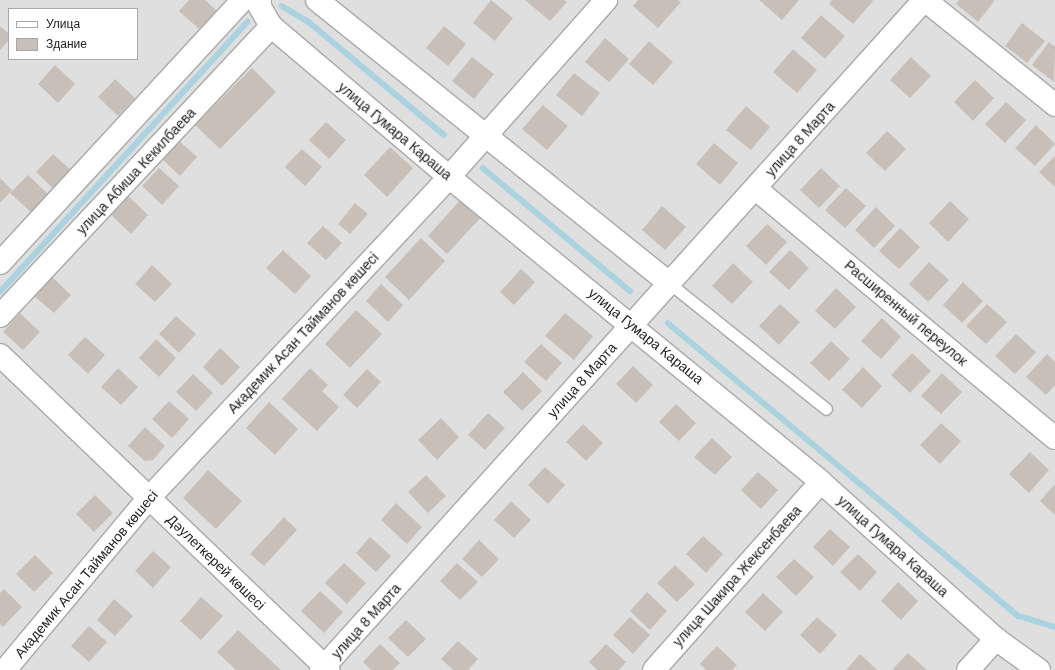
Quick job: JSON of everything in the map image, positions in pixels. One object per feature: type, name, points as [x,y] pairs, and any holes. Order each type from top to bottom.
[{"type":"street","points":[[0,263],[243,0]]},
{"type":"street","name":"улица Гумара Караша","points":[[260,0],[260,7],[272,26],[449,177],[632,324],[821,482],[996,639],[1039,670]]},
{"type":"street","points":[[317,0],[670,283]]},
{"type":"street","name":"Академик Асан Тайманов көшесі","points":[[5,670],[149,498],[449,177],[606,0]]},
{"type":"street","points":[[925,0],[1055,105]]},
{"type":"street","name":"улица 8 Марта","points":[[324,669],[632,324],[925,0]]},
{"type":"street","name":"улица Абиша Кекилбаева","points":[[0,316],[272,26]]},
{"type":"street","name":"Расширенный переулок","points":[[756,188],[1055,438]]},
{"type":"street","name":"Дәулеткерей көшесі","points":[[0,355],[324,669]]},
{"type":"street","name":"улица Шакира Жексенбаева","points":[[654,670],[821,482]]},
{"type":"street","points":[[968,670],[996,639]]},
{"type":"lane","points":[[670,283],[826,409]]},
{"type":"shaded area","points":[[0,0],[1055,0],[1055,670],[0,670]]},
{"type":"building","points":[[189,0],[205,0],[217,11],[199,29],[179,11]]},
{"type":"building","points":[[491,0],[513,18],[495,41],[473,23]]},
{"type":"building","points":[[525,0],[564,0],[567,2],[550,21]]},
{"type":"building","points":[[638,0],[678,0],[681,2],[658,28],[633,6]]},
{"type":"building","points":[[759,0],[799,0],[782,20]]},
{"type":"building","points":[[832,0],[873,1],[853,24],[829,4]]},
{"type":"building","points":[[959,0],[995,0],[978,22],[956,4]]},
{"type":"building","points":[[821,15],[845,36],[825,59],[801,38]]},
{"type":"building","points":[[1022,23],[1045,41],[1027,63],[1005,46]]},
{"type":"building","points":[[0,26],[8,33],[8,41],[0,50]]},
{"type":"building","points":[[444,26],[466,44],[448,66],[426,48]]},
{"type":"building","points":[[605,38],[629,59],[609,82],[585,62]]},
{"type":"building","points":[[649,41],[673,62],[653,85],[629,64]]},
{"type":"building","points":[[1049,42],[1055,47],[1054,82],[1032,65]]},
{"type":"building","points":[[793,49],[817,70],[797,93],[773,72]]},
{"type":"building","points":[[472,57],[494,74],[474,99],[452,81]]},
{"type":"building","points":[[911,57],[931,76],[910,98],[890,80]]},
{"type":"building","points":[[55,65],[75,84],[58,103],[38,84]]},
{"type":"building","points":[[252,68],[276,92],[220,149],[195,125]]},
{"type":"building","points":[[574,73],[600,93],[582,116],[556,95]]},
{"type":"building","points":[[115,79],[135,98],[118,116],[98,97]]},
{"type":"building","points":[[975,80],[994,98],[973,121],[954,102]]},
{"type":"building","points":[[1006,102],[1026,120],[1005,143],[985,124]]},
{"type":"building","points":[[543,105],[568,126],[547,150],[522,129]]},
{"type":"building","points":[[746,106],[770,127],[751,150],[726,130]]},
{"type":"building","points":[[326,122],[346,140],[329,159],[309,140]]},
{"type":"building","points":[[1036,125],[1055,144],[1035,166],[1015,148]]},
{"type":"building","points":[[887,131],[906,149],[885,171],[866,153]]},
{"type":"building","points":[[177,139],[197,157],[180,176],[160,157]]},
{"type":"building","points":[[714,143],[738,163],[720,185],[696,164]]},
{"type":"building","points":[[390,147],[413,168],[387,197],[364,175]]},
{"type":"building","points":[[302,149],[322,167],[305,186],[285,167]]},
{"type":"building","points":[[53,154],[73,172],[56,191],[36,172]]},
{"type":"building","points":[[1055,156],[1055,187],[1039,172]]},
{"type":"building","points":[[159,168],[179,186],[162,205],[142,186]]},
{"type":"building","points":[[821,168],[840,186],[819,208],[800,190]]},
{"type":"building","points":[[28,175],[48,194],[31,212],[10,193]]},
{"type":"building","points":[[0,178],[12,190],[0,203]]},
{"type":"building","points":[[846,188],[866,206],[845,228],[825,210]]},
{"type":"building","points":[[128,196],[148,215],[131,234],[111,215]]},
{"type":"building","points":[[462,198],[482,216],[447,254],[428,236]]},
{"type":"building","points":[[950,201],[969,219],[948,242],[929,223]]},
{"type":"building","points":[[355,203],[368,214],[350,234],[338,224]]},
{"type":"building","points":[[662,206],[686,227],[665,250],[642,230]]},
{"type":"building","points":[[876,207],[895,226],[874,248],[855,230]]},
{"type":"building","points":[[767,224],[787,242],[766,265],[746,246]]},
{"type":"building","points":[[323,226],[342,243],[326,260],[307,243]]},
{"type":"building","points":[[900,228],[920,247],[899,269],[879,251]]},
{"type":"building","points":[[421,238],[445,261],[409,300],[385,277]]},
{"type":"building","points":[[283,250],[311,276],[295,294],[266,268]]},
{"type":"building","points":[[790,250],[809,268],[789,290],[769,272]]},
{"type":"building","points":[[929,262],[949,280],[928,302],[909,284]]},
{"type":"building","points":[[733,263],[753,282],[732,304],[712,286]]},
{"type":"building","points":[[152,265],[172,284],[155,302],[135,284]]},
{"type":"building","points":[[521,269],[535,282],[514,305],[500,292]]},
{"type":"building","points":[[51,276],[71,295],[54,313],[33,295]]},
{"type":"building","points":[[963,282],[983,301],[962,323],[943,305]]},
{"type":"building","points":[[381,284],[403,305],[388,322],[366,301]]},
{"type":"building","points":[[836,288],[856,307],[835,329],[815,311]]},
{"type":"building","points":[[780,304],[800,322],[779,345],[759,326]]},
{"type":"building","points":[[987,304],[1007,322],[986,344],[966,326]]},
{"type":"building","points":[[356,310],[382,334],[350,368],[325,344]]},
{"type":"building","points":[[20,313],[40,332],[23,350],[3,332]]},
{"type":"building","points":[[565,313],[593,336],[574,360],[545,336]]},
{"type":"building","points":[[176,316],[196,334],[179,353],[159,334]]},
{"type":"building","points":[[882,318],[901,337],[881,359],[861,341]]},
{"type":"building","points":[[1016,334],[1036,352],[1015,374],[995,356]]},
{"type":"building","points":[[85,337],[105,355],[88,374],[68,355]]},
{"type":"building","points":[[156,339],[176,358],[159,377],[139,358]]},
{"type":"building","points":[[831,341],[850,359],[829,381],[810,363]]},
{"type":"building","points":[[541,344],[562,363],[546,381],[524,362]]},
{"type":"building","points":[[220,348],[240,367],[222,386],[203,367]]},
{"type":"building","points":[[912,353],[931,371],[910,393],[891,375]]},
{"type":"building","points":[[1047,354],[1055,362],[1055,385],[1046,395],[1026,377]]},
{"type":"building","points":[[633,366],[653,385],[636,403],[616,384]]},
{"type":"building","points":[[863,367],[882,386],[862,408],[842,390]]},
{"type":"building","points":[[118,368],[138,387],[121,405],[101,387]]},
{"type":"building","points":[[310,368],[328,385],[322,391],[339,407],[317,431],[282,399]]},
{"type":"building","points":[[367,369],[381,382],[357,408],[343,395]]},
{"type":"building","points":[[523,372],[542,391],[522,411],[503,392]]},
{"type":"building","points":[[942,373],[962,392],[941,414],[921,396]]},
{"type":"building","points":[[193,374],[213,393],[196,411],[176,392]]},
{"type":"building","points":[[169,401],[189,419],[172,438],[152,419]]},
{"type":"building","points":[[269,402],[298,429],[275,455],[246,428]]},
{"type":"building","points":[[676,404],[696,423],[679,441],[659,422]]},
{"type":"building","points":[[488,413],[505,428],[485,450],[468,435]]},
{"type":"building","points":[[441,418],[459,437],[437,460],[418,440]]},
{"type":"building","points":[[941,423],[961,441],[940,464],[920,445]]},
{"type":"building","points":[[583,424],[603,443],[586,461],[566,442]]},
{"type":"building","points":[[145,427],[165,446],[153,460],[145,461],[128,446]]},
{"type":"building","points":[[712,438],[732,457],[715,475],[694,457]]},
{"type":"building","points":[[1030,452],[1049,470],[1029,493],[1009,474]]},
{"type":"building","points":[[545,467],[565,485],[548,504],[528,485]]},
{"type":"building","points":[[208,470],[242,501],[216,529],[183,498]]},
{"type":"building","points":[[758,472],[778,490],[761,509],[741,490]]},
{"type":"building","points":[[426,475],[446,496],[428,513],[408,492]]},
{"type":"building","points":[[1055,484],[1055,515],[1040,501]]},
{"type":"building","points":[[95,495],[113,513],[94,532],[76,514]]},
{"type":"building","points":[[511,501],[531,520],[514,538],[494,520]]},
{"type":"building","points":[[396,503],[422,527],[407,544],[381,520]]},
{"type":"building","points":[[284,517],[297,530],[264,566],[250,554]]},
{"type":"building","points":[[830,529],[850,547],[833,566],[813,547]]},
{"type":"building","points":[[703,536],[723,554],[706,573],[686,554]]},
{"type":"building","points":[[370,537],[391,556],[376,572],[356,553]]},
{"type":"building","points":[[479,540],[499,559],[482,577],[462,559]]},
{"type":"building","points":[[153,551],[171,567],[153,588],[135,571]]},
{"type":"building","points":[[858,554],[877,572],[860,591],[840,572]]},
{"type":"building","points":[[35,555],[53,573],[34,592],[16,574]]},
{"type":"building","points":[[794,559],[814,577],[796,596],[776,577]]},
{"type":"building","points":[[344,563],[366,583],[347,604],[325,583]]},
{"type":"building","points":[[457,563],[478,582],[460,600],[440,581]]},
{"type":"building","points":[[675,565],[695,584],[677,602],[657,583]]},
{"type":"building","points":[[898,582],[918,601],[901,620],[881,601]]},
{"type":"building","points":[[4,589],[22,607],[3,627],[0,624],[0,593]]},
{"type":"building","points":[[320,591],[343,612],[324,633],[301,611]]},
{"type":"building","points":[[647,592],[667,611],[650,630],[630,611]]},
{"type":"building","points":[[763,593],[783,612],[765,631],[745,612]]},
{"type":"building","points":[[201,597],[223,616],[201,640],[180,621]]},
{"type":"building","points":[[114,599],[133,616],[115,636],[97,620]]},
{"type":"building","points":[[630,617],[650,635],[633,654],[613,635]]},
{"type":"building","points":[[817,617],[837,635],[820,654],[800,635]]},
{"type":"building","points":[[406,620],[426,639],[408,657],[388,638]]},
{"type":"building","points":[[89,626],[107,642],[89,662],[71,646]]},
{"type":"building","points":[[238,630],[281,670],[236,670],[217,652]]},
{"type":"building","points":[[458,641],[478,659],[468,670],[453,670],[441,659]]},
{"type":"building","points":[[380,644],[400,663],[393,670],[371,670],[363,662]]},
{"type":"building","points":[[606,644],[626,662],[619,670],[597,670],[589,662]]},
{"type":"building","points":[[717,646],[737,665],[732,670],[706,670],[700,664]]},
{"type":"building","points":[[908,653],[927,670],[892,670]]},
{"type":"building","points":[[860,654],[877,670],[846,670]]},
{"type":"waterway","points":[[282,6],[309,22],[444,135]]},
{"type":"waterway","points":[[0,292],[247,22]]},
{"type":"waterway","points":[[483,168],[630,291]]},
{"type":"waterway","points":[[668,323],[1019,616],[1055,627]]}]
